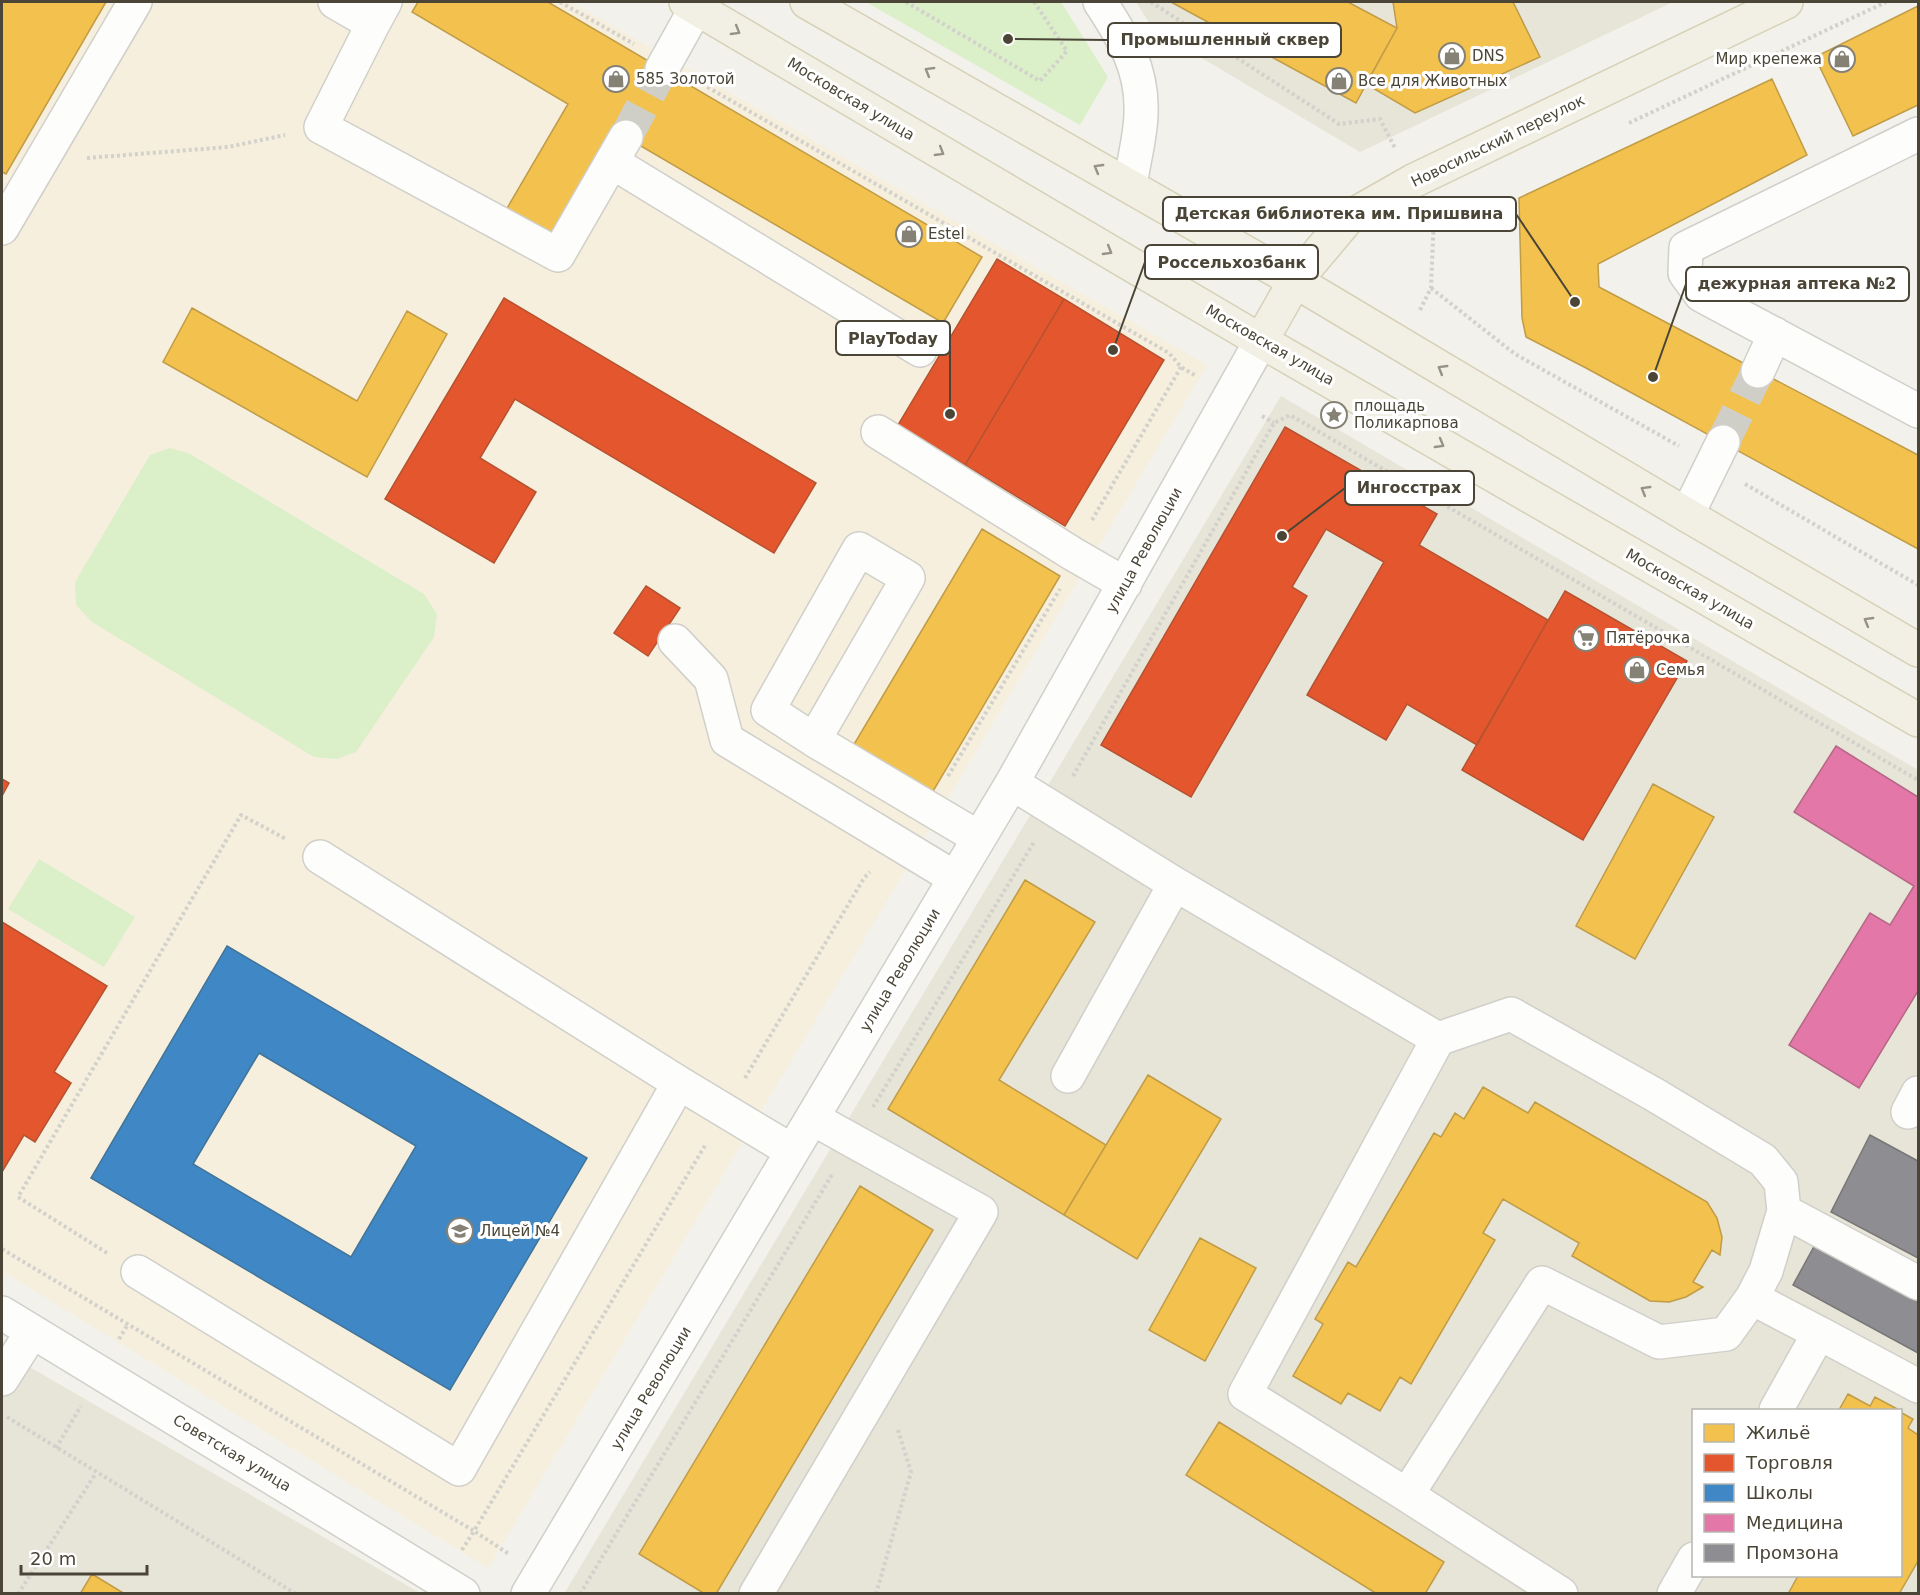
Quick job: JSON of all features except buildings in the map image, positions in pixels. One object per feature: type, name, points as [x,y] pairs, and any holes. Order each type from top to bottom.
[{"type":"main road","points":[[807,2],[1294,281],[1918,650]]},
{"type":"main road","name":"Новосильский переулок","points":[[1262,341],[1294,281],[1348,218],[1413,181],[1786,2]]},
{"type":"main road","name":"Московская улица","points":[[691,5],[1262,341],[1918,720]]},
{"type":"street","points":[[4,220],[135,2]]},
{"type":"street","points":[[335,2],[379,13],[321,127],[558,255],[619,150],[920,350]]},
{"type":"street","points":[[1100,2],[1125,40],[1138,76],[1142,112],[1130,186]]},
{"type":"street","points":[[664,66],[691,5]]},
{"type":"street","points":[[1918,134],[1686,248],[1685,273],[1701,295],[1918,411]]},
{"type":"street","points":[[1758,371],[1775,334]]},
{"type":"street","name":"улица Революции","points":[[534,1584],[1012,783],[1262,341]]},
{"type":"street","points":[[878,432],[1125,584]]},
{"type":"street","points":[[1687,515],[1717,453]]},
{"type":"street","points":[[814,740],[908,578],[859,549],[768,710],[814,740],[979,838]]},
{"type":"street","points":[[675,641],[711,679],[727,740],[955,878]]},
{"type":"street","points":[[1012,783],[1175,884],[1438,1039]]},
{"type":"street","points":[[320,857],[679,1083],[792,1151]]},
{"type":"street","points":[[1068,1076],[1175,884]]},
{"type":"street","points":[[1407,1495],[1542,1283],[1659,1342],[1726,1334],[1752,1298],[1766,1271],[1784,1211],[1781,1182],[1763,1160],[1655,1095],[1511,1014],[1438,1039],[1245,1394],[1560,1593]]},
{"type":"street","points":[[138,1272],[459,1469],[679,1083]]},
{"type":"street","points":[[756,1593],[981,1212],[812,1118]]},
{"type":"street","points":[[1784,1211],[1918,1283]]},
{"type":"street","points":[[1752,1298],[1918,1386]]},
{"type":"street","name":"Советская улица","points":[[2,1313],[453,1588]]},
{"type":"street","points":[[2,1379],[32,1332]]},
{"type":"street","points":[[1777,1409],[1819,1334]]},
{"type":"street","points":[[1674,1593],[1692,1562]]},
{"type":"path","points":[[560,2],[664,66],[1169,353],[1181,367],[1274,423]]},
{"type":"path","points":[[906,2],[1040,81],[1067,51],[1034,2]]},
{"type":"path","points":[[1151,2],[1339,124],[1380,119],[1434,216],[1431,288],[1403,345]]},
{"type":"path","points":[[1628,124],[1886,2]]},
{"type":"path","points":[[40,162],[228,147],[321,127]]},
{"type":"path","points":[[1434,216],[1445,211]]},
{"type":"path","points":[[1431,288],[1515,354],[1717,453],[1918,585]]},
{"type":"path","points":[[929,807],[1064,583],[1073,554],[1181,367]]},
{"type":"path","points":[[1346,448],[1372,405]]},
{"type":"path","points":[[138,1272],[18,1197],[242,815],[320,857]]},
{"type":"path","points":[[453,1588],[474,1531],[864,878],[897,843]]},
{"type":"path","points":[[2,1249],[474,1531],[534,1584]]},
{"type":"path","points":[[876,1593],[911,1472],[883,1378]]},
{"type":"path","points":[[2,1413],[96,1473],[296,1593]]},
{"type":"path","points":[[18,1593],[96,1473]]},
{"type":"shaded area","points":[[2,2],[571,2],[1207,365],[488,1568],[2,1271]]},
{"type":"shaded area","points":[[1136,2],[1673,2],[1360,152],[1153,29]]},
{"type":"shaded area","points":[[1281,396],[1918,770],[1918,1593],[564,1594]]},
{"type":"shaded area","points":[[2,1351],[420,1593],[2,1593]]},
{"type":"green space","points":[[866,2],[1061,2],[1108,77],[1080,125]]},
{"type":"green space","points":[[170,448],[190,454],[424,594],[437,614],[434,637],[356,752],[337,759],[314,757],[92,622],[76,605],[75,582],[150,455]]},
{"type":"green space","points":[[39,859],[135,917],[104,967],[8,909]]},
{"type":"tunnel","points":[[626,137],[662,69]]},
{"type":"tunnel","points":[[1723,442],[1758,371]]},
{"type":"place","name":"Промышленный сквер","points":[[1008,39]]},
{"type":"place","name":"DNS","points":[[1452,56]]},
{"type":"place","name":"Мир крепежа","points":[[1842,59]]},
{"type":"place","name":"585 Золотой","points":[[616,79]]},
{"type":"place","name":"Все для Животных","points":[[1339,81]]},
{"type":"place","name":"Estel","points":[[909,234]]},
{"type":"place","name":"Детская библиотека им. Пришвина","points":[[1575,302]]},
{"type":"place","name":"Россельхозбанк","points":[[1113,350]]},
{"type":"place","name":"дежурная аптека №2","points":[[1653,377]]},
{"type":"place","name":"PlayToday","points":[[950,414]]},
{"type":"place","name":"площадь Поликарпова","points":[[1334,415]]},
{"type":"place","name":"Ингосстрах","points":[[1282,536]]},
{"type":"place","name":"Пятёрочка","points":[[1586,638]]},
{"type":"place","name":"Семья","points":[[1637,670]]},
{"type":"place","name":"Лицей №4","points":[[460,1231]]}]
